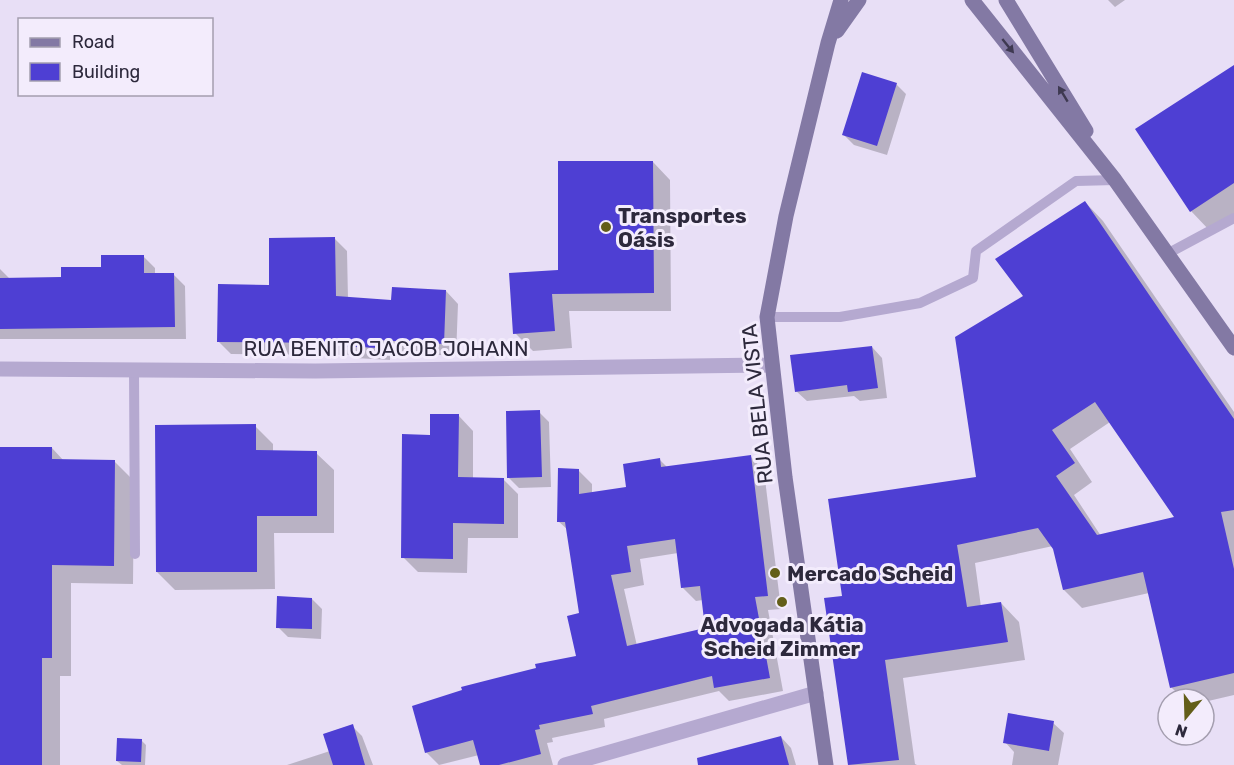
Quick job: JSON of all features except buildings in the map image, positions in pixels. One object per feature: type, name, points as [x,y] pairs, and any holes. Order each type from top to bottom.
[{"type":"main road","name":"RUA BELA VISTA","points":[[826,765],[767,316],[786,216],[828,43],[841,0]]},
{"type":"main road","name":"RUA BELA VISTA","points":[[828,43],[859,0]]},
{"type":"main road","points":[[972,0],[1115,180],[1234,348]]},
{"type":"main road","points":[[1006,0],[1115,180]]},
{"type":"street","name":"RUA BENITO JACOB JOHANN","points":[[0,369],[315,371],[772,365]]},
{"type":"street","points":[[566,765],[816,693]]},
{"type":"lane","points":[[767,316],[840,317],[920,303],[974,278],[976,251],[1076,181],[1115,180]]},
{"type":"lane","points":[[1167,254],[1234,218]]},
{"type":"lane","points":[[134,369],[135,554]]},
{"type":"place","name":"Transportes Oásis","points":[[606,227]]},
{"type":"place","name":"Mercado Scheid","points":[[775,573]]},
{"type":"place","name":"Advogada Kátia Scheid Zimmer","points":[[782,602]]}]
